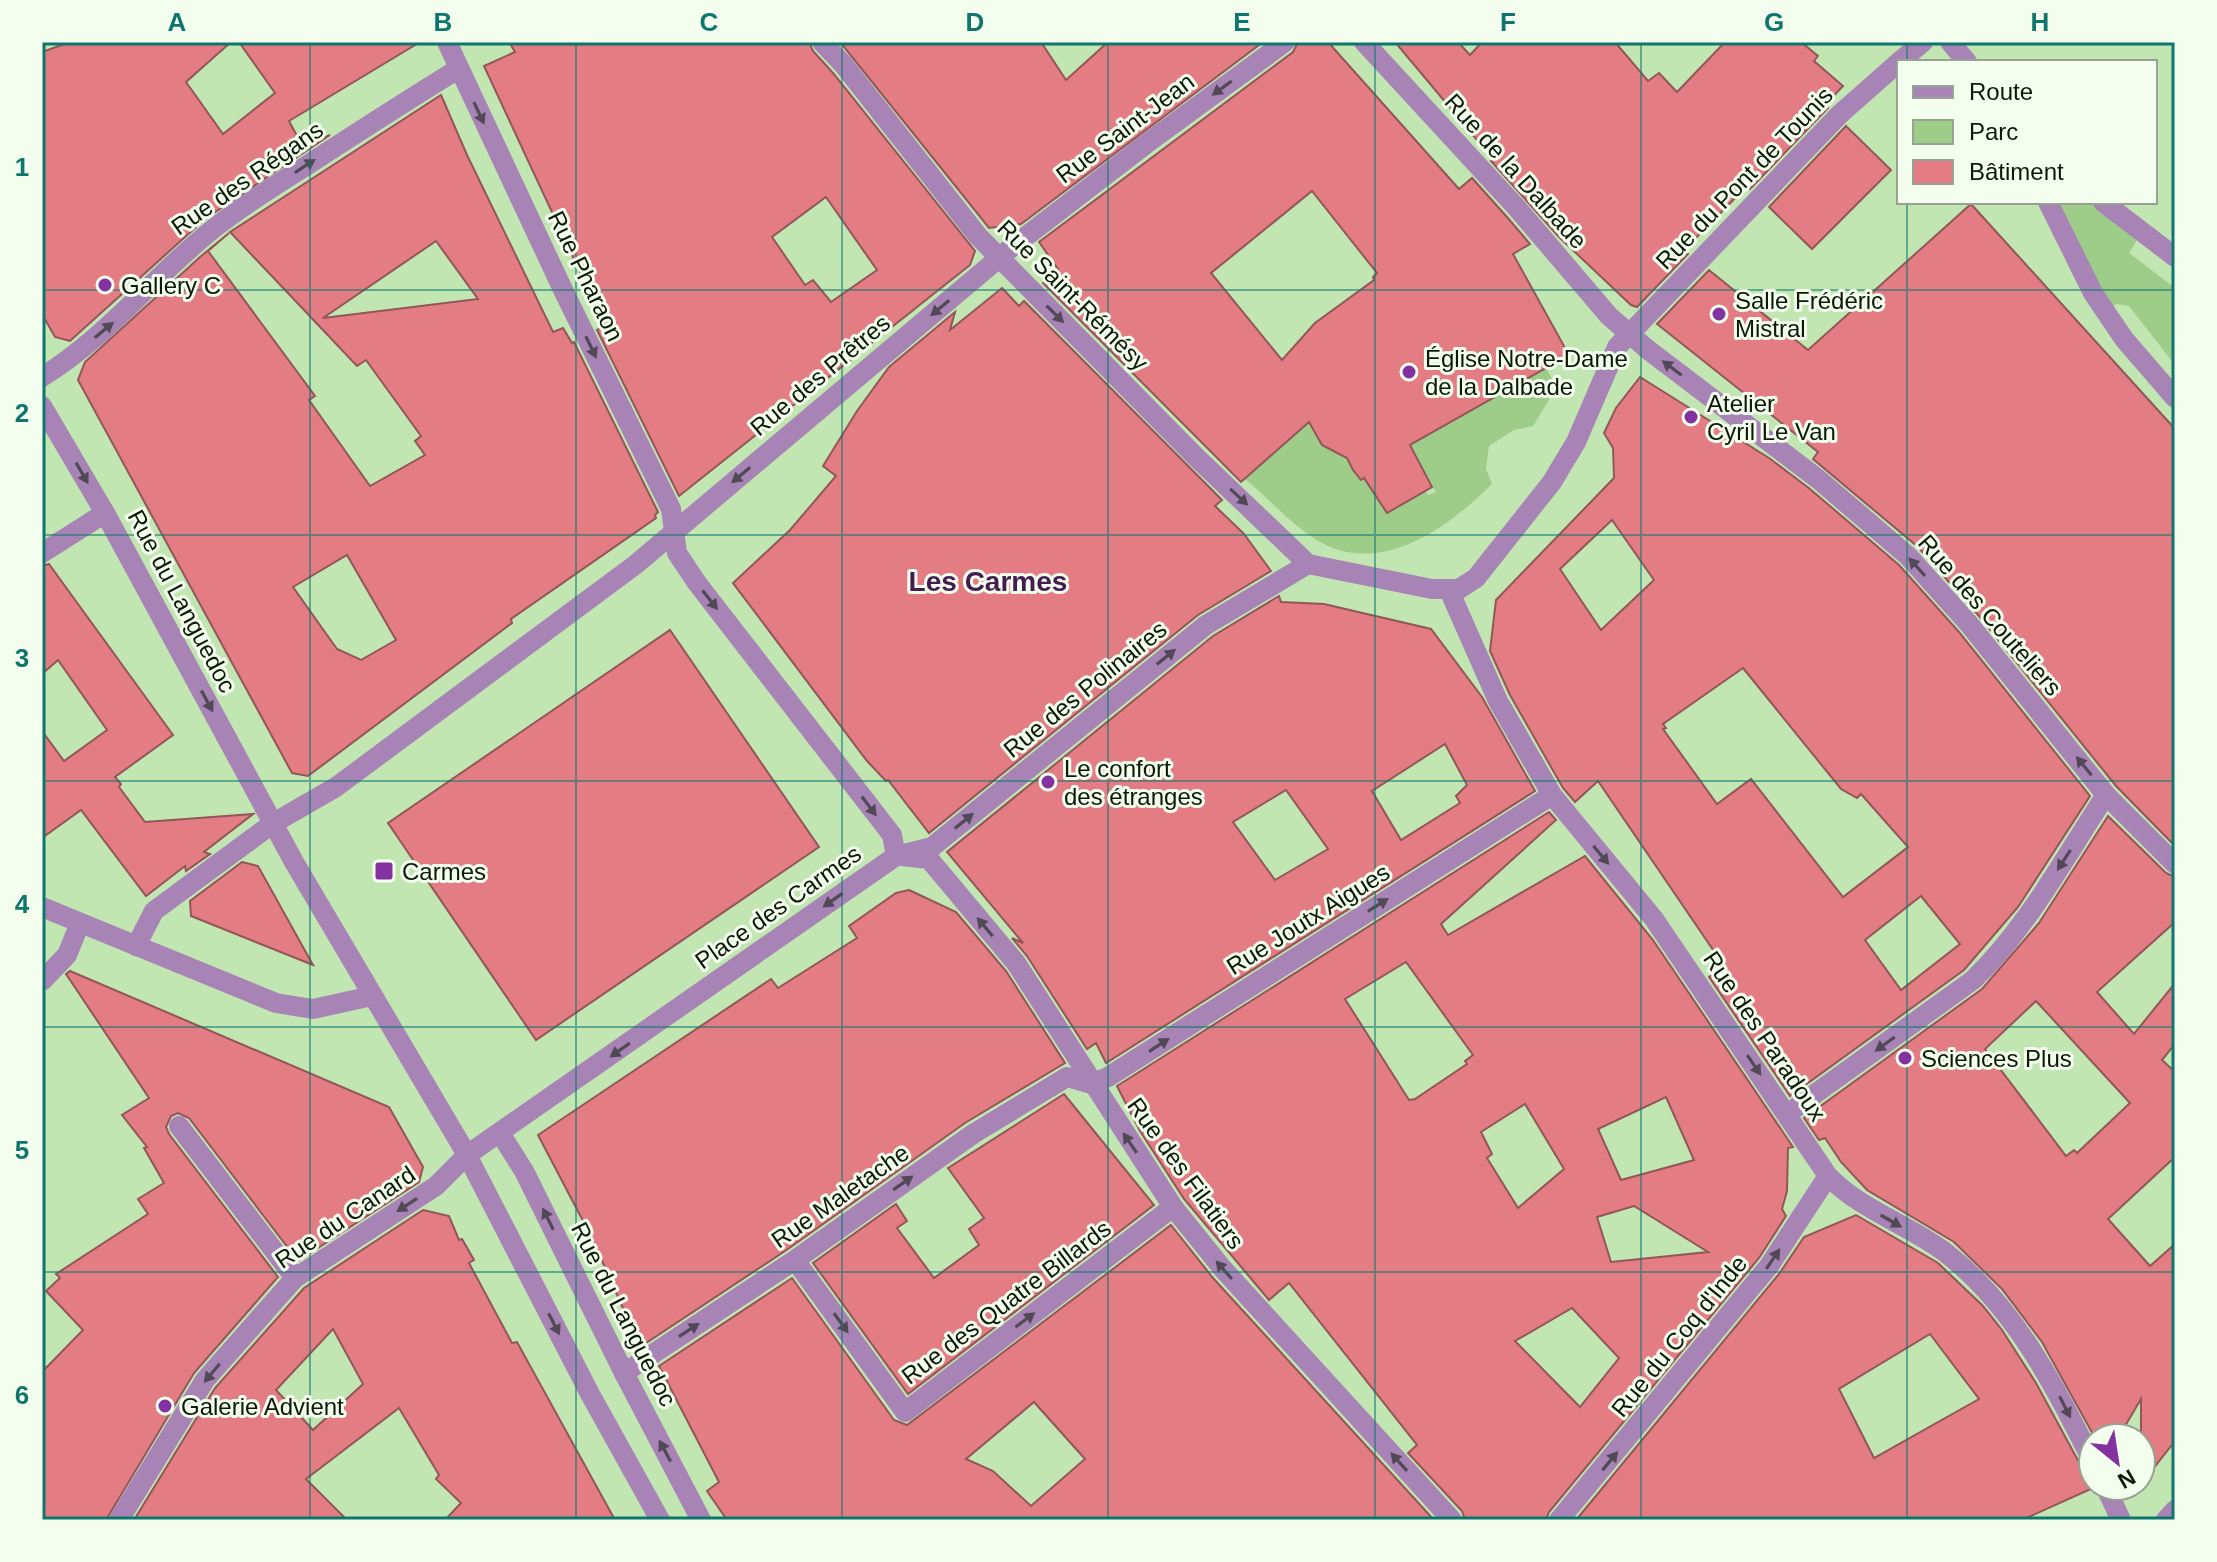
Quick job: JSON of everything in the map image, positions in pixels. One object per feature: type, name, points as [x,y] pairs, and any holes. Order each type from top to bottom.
[{"type":"street","name":"Rue Pharaon","points":[[447,42],[564,292],[671,509],[676,533]]},
{"type":"street","name":"Rue Saint-Rémésy","points":[[822,42],[843,64],[978,236],[1196,457],[1308,564]]},
{"type":"street","name":"Rue Saint-Jean","points":[[1000,258],[1146,144],[1285,42]]},
{"type":"street","name":"Rue de la Dalbade","points":[[1364,42],[1517,208],[1609,316],[1630,334]]},
{"type":"street","name":"Rue du Pont de Tounis","points":[[1901,60],[1923,42]]},
{"type":"street","points":[[1950,42],[1965,60]]},
{"type":"street","name":"Rue du Pont de Tounis","points":[[1449,590],[1459,589],[1476,578],[1552,482],[1576,442],[1617,347],[1840,114],[1897,64]]},
{"type":"street","name":"Rue des Régans","points":[[42,377],[65,363],[214,228],[458,69]]},
{"type":"street","points":[[2049,204],[2093,293],[2124,339],[2175,398]]},
{"type":"street","points":[[2106,204],[2175,257]]},
{"type":"street","name":"Rue des Prêtres","points":[[676,533],[697,511],[1000,258]]},
{"type":"street","name":"Rue des Couteliers","points":[[1630,334],[1818,479],[1908,556],[1969,624],[2106,795],[2175,864]]},
{"type":"street","name":"Rue du Languedoc","points":[[42,406],[105,513],[272,824]]},
{"type":"street","points":[[42,553],[105,513]]},
{"type":"street","points":[[136,946],[154,911],[272,824],[336,787],[676,533]]},
{"type":"street","name":"Place des Carmes","points":[[467,1155],[896,856],[892,835],[697,583],[677,553],[676,533]]},
{"type":"street","points":[[1308,564],[1449,590]]},
{"type":"street","name":"Rue des Polinaires","points":[[896,856],[932,847],[1206,625],[1308,564]]},
{"type":"street","name":"Rue des Paradoux","points":[[1449,590],[1498,701],[1552,795],[1654,919],[1828,1176],[1847,1196],[1943,1251],[1977,1280],[2008,1316],[2047,1373],[2077,1431]]},
{"type":"street","name":"Rue Joutx Aigues","points":[[1091,1084],[1108,1077],[1552,795]]},
{"type":"street","points":[[1787,1114],[1973,980],[1995,959],[2017,932],[2106,795]]},
{"type":"street","points":[[272,824],[467,1155],[590,1394],[660,1520]]},
{"type":"street","name":"Rue des Filatiers","points":[[896,856],[929,859],[1016,963],[1091,1084],[1173,1207],[1223,1269],[1452,1520]]},
{"type":"street","points":[[42,907],[276,1003],[313,1009],[372,996]]},
{"type":"street","points":[[42,981],[67,955],[80,923]]},
{"type":"street","name":"Rue Maletache","points":[[624,1373],[795,1260],[973,1134],[1067,1077],[1091,1084]]},
{"type":"street","points":[[179,1126],[295,1278]]},
{"type":"street","name":"Rue du Languedoc","points":[[500,1133],[524,1171],[701,1520]]},
{"type":"street","name":"Rue du Canard","points":[[119,1520],[205,1380],[295,1278],[436,1186],[467,1155]]},
{"type":"street","name":"Rue du Coq d'Inde","points":[[1559,1520],[1769,1266],[1828,1176]]},
{"type":"street","name":"Rue des Quatre Billards","points":[[795,1260],[905,1412],[1173,1207]]},
{"type":"street","points":[[2166,1520],[2175,1510]]},
{"type":"green space","points":[[2059,204],[2093,204],[2137,240],[2129,253],[2175,288],[2175,365],[2129,306],[2117,304],[2111,307]]},
{"type":"green space","points":[[1546,368],[1557,387],[1533,426],[1514,430],[1489,446],[1486,469],[1492,484],[1454,517],[1410,543],[1387,551],[1363,554],[1339,550],[1306,533],[1245,479],[1309,422],[1322,445],[1347,458],[1387,513],[1394,509],[1392,504],[1424,490],[1428,495],[1436,492],[1416,462],[1410,445]]},
{"type":"building","points":[[70,42],[231,42],[186,82],[223,134],[275,93],[239,42],[420,42],[289,121],[303,147],[330,135],[205,219],[70,341],[55,337],[42,314],[42,52]]},
{"type":"building","points":[[509,42],[809,42],[813,51],[975,251],[970,265],[679,496],[597,330],[605,326],[484,66],[515,52]],"holes":[[[826,197],[877,270],[831,302],[813,280],[805,285],[772,237]]]},
{"type":"building","points":[[840,42],[1041,42],[1066,80],[1108,42],[1263,42],[1021,224],[989,228]]},
{"type":"building","points":[[1298,42],[1328,42],[1459,189],[1472,178],[1530,244],[1513,254],[1569,355],[1410,445],[1432,487],[1387,513],[1347,458],[1322,445],[1309,422],[1241,482],[1043,283],[1058,269],[1039,242],[1293,52]],"holes":[[[1312,191],[1377,273],[1374,280],[1315,323],[1282,360],[1211,273]]]},
{"type":"building","points":[[1395,42],[1458,42],[1470,55],[1482,42],[1615,42],[1648,81],[1659,73],[1677,92],[1725,42],[1801,42],[1818,56],[1814,61],[1843,86],[1825,105],[1828,108],[1750,189],[1747,186],[1684,250],[1688,254],[1637,307],[1631,305],[1559,237],[1491,161],[1493,159]]},
{"type":"building","points":[[441,95],[553,332],[563,328],[574,342],[658,512],[656,518],[511,619],[512,623],[308,776],[292,773],[78,380],[85,362],[200,257],[229,233],[208,251],[315,396],[309,400],[370,486],[425,455],[415,441],[421,436],[366,360],[357,366],[230,232]],"holes":[[[436,241],[478,299],[323,318]],[[347,555],[396,640],[361,660],[337,649],[293,587]]]},
{"type":"building","points":[[1846,126],[1891,170],[1812,249],[1769,207]]},
{"type":"building","points":[[1971,204],[2175,429],[2175,846],[2116,786],[1979,616],[1918,547],[1813,459],[1818,452],[1657,324],[1709,270],[1808,350]]},
{"type":"building","points":[[1002,288],[1019,306],[1024,301],[1222,500],[1215,506],[1244,534],[1271,571],[1198,615],[929,833],[888,780],[867,761],[733,583],[790,530],[836,476],[823,466],[889,367],[955,312],[950,330]]},
{"type":"building","points":[[1640,377],[1769,458],[1810,489],[1899,565],[1959,632],[2090,796],[2018,907],[1964,970],[1790,1096],[1709,977],[1724,966],[1598,781],[1575,802],[1563,788],[1510,695],[1490,651],[1496,600],[1614,478],[1613,448],[1604,433],[1616,408]],"holes":[[[1612,520],[1654,580],[1601,630],[1560,569]],[[1743,668],[1841,789],[1857,798],[1861,794],[1908,847],[1843,897],[1751,779],[1717,804],[1663,729],[1666,728],[1663,724]],[[1921,896],[1960,944],[1901,990],[1865,940]]]},
{"type":"building","points":[[49,564],[173,735],[115,777],[145,822],[253,814],[204,852],[210,854],[186,871],[185,866],[146,896],[81,810],[42,838],[42,731],[64,761],[107,730],[58,660],[42,674],[42,566]]},
{"type":"building","points":[[1279,596],[1281,602],[1324,604],[1431,629],[1482,697],[1535,791],[1106,1063],[1096,1043],[1087,1049],[1012,938],[1023,943],[947,852],[1213,636]],"holes":[[[1445,744],[1467,785],[1456,796],[1460,803],[1401,840],[1372,791]],[[1286,790],[1328,849],[1275,880],[1233,822]]]},
{"type":"building","points":[[670,630],[819,847],[536,1040],[388,823]]},
{"type":"building","points":[[1549,812],[1556,820],[1441,924],[1448,935],[1585,856],[1653,940],[1793,1147],[1788,1148],[1787,1191],[1782,1209],[1786,1216],[1759,1258],[1549,1512],[1546,1520],[1465,1520],[1462,1511],[1408,1453],[1417,1445],[1289,1283],[1269,1300],[1184,1199],[1140,1131],[1117,1086]],"holes":[[[1406,962],[1473,1055],[1465,1061],[1467,1064],[1409,1100],[1345,999]],[[1666,1097],[1694,1160],[1621,1180],[1598,1129]],[[1525,1104],[1564,1169],[1518,1208],[1487,1158],[1492,1154],[1481,1132]],[[1634,1206],[1708,1252],[1611,1262],[1597,1217]],[[1572,1308],[1619,1358],[1580,1407],[1515,1341]]]},
{"type":"building","points":[[2108,816],[2166,873],[2175,877],[2175,922],[2097,992],[2134,1034],[2175,983],[2175,1044],[2162,1060],[2175,1072],[2175,1157],[2108,1219],[2150,1266],[2175,1244],[2175,1441],[2157,1464],[2157,1422],[2141,1422],[2141,1399],[2127,1422],[2086,1422],[2042,1342],[2002,1289],[1954,1242],[1867,1190],[1841,1162],[1825,1138],[1819,1140],[1804,1118],[1982,989],[2039,923]],"holes":[[[2036,1001],[2130,1103],[2077,1153],[2074,1150],[2066,1156],[1985,1049]]]},
{"type":"building","points":[[242,862],[258,866],[313,965],[191,916],[190,901]]},
{"type":"building","points":[[909,890],[956,912],[1006,971],[1065,1063],[965,1123],[788,1249],[640,1347],[592,1238],[538,1135],[771,979],[778,988],[857,938],[849,926],[896,893]]},
{"type":"building","points":[[70,971],[389,1107],[423,1167],[419,1182],[298,1261],[189,1118],[178,1113],[171,1116],[166,1127],[169,1134],[278,1277],[194,1373],[106,1520],[42,1520],[42,1372],[83,1330],[46,1291],[60,1278],[56,1274],[148,1214],[138,1199],[164,1183],[144,1148],[147,1147],[122,1115],[149,1098],[66,974]]},
{"type":"building","points":[[1064,1094],[1154,1205],[908,1394],[813,1263],[896,1204],[907,1221],[897,1228],[934,1278],[979,1245],[969,1229],[984,1218],[948,1168]]},
{"type":"building","points":[[423,1210],[449,1216],[459,1240],[462,1239],[474,1260],[469,1263],[512,1343],[517,1342],[615,1520],[445,1520],[461,1503],[436,1479],[439,1475],[399,1408],[306,1479],[347,1520],[134,1520],[215,1388],[304,1288]],"holes":[[[333,1329],[363,1384],[313,1430],[276,1390]]]},
{"type":"building","points":[[1856,1215],[1938,1263],[1983,1306],[2036,1383],[2077,1459],[2077,1495],[2022,1520],[1576,1520],[1779,1274],[1804,1237]],"holes":[[[1930,1334],[1979,1399],[1874,1458],[1839,1389]]]},
{"type":"building","points":[[1171,1225],[1213,1278],[1434,1520],[727,1520],[707,1491],[719,1482],[659,1366],[792,1278],[894,1420],[907,1425]],"holes":[[[1034,1402],[1085,1459],[1031,1506],[993,1471],[966,1459]]]},
{"type":"place","name":"Gallery C","points":[[105,285]]},
{"type":"place","name":"Salle Frédéric Mistral","points":[[1719,314]]},
{"type":"place","name":"Église Notre-Dame de la Dalbade","points":[[1409,372]]},
{"type":"place","name":"Atelier Cyril Le Van","points":[[1691,417]]},
{"type":"place","name":"Le confort des étranges","points":[[1048,782]]},
{"type":"place","name":"Carmes","points":[[384,871]]},
{"type":"place","name":"Sciences Plus","points":[[1905,1058]]},
{"type":"place","name":"Galerie Advient","points":[[165,1406]]},
{"type":"district","name":"Les Carmes","points":[[988,581]]}]
